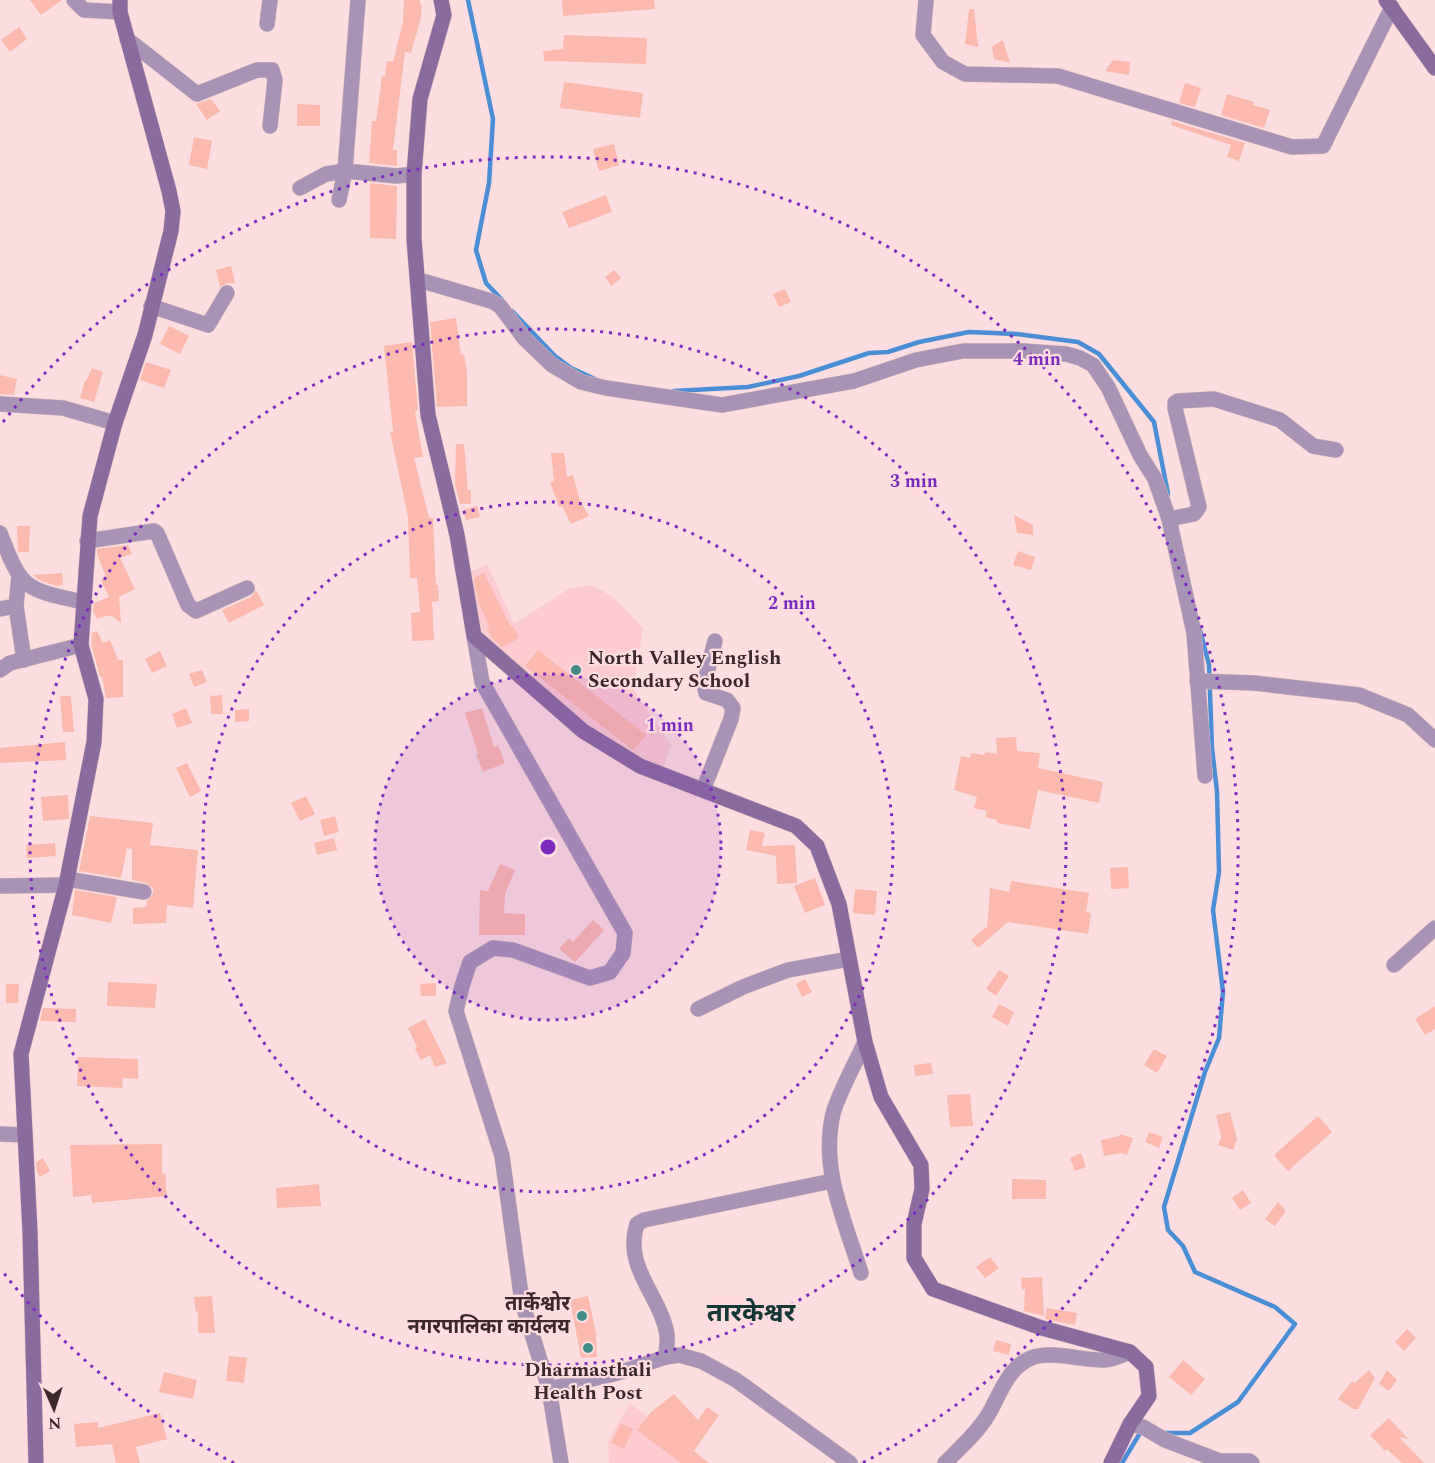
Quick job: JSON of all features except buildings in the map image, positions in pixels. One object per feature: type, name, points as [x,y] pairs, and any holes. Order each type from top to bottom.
[{"type":"street","points":[[36,1463],[30,1232],[21,1054],[67,882],[94,742],[96,699],[81,645],[90,516],[115,423],[145,335],[171,231],[173,211],[170,191],[127,39],[120,6],[84,10],[74,0]]},
{"type":"street","points":[[267,24],[270,0]]},
{"type":"street","points":[[339,200],[345,171],[358,0]]},
{"type":"street","points":[[441,0],[444,15],[420,99],[414,174],[414,239],[428,415],[457,535],[482,682],[625,933],[623,953],[610,972],[590,978],[513,950],[493,948],[470,962],[456,1011],[502,1156],[522,1302],[549,1389],[561,1463]]},
{"type":"street","points":[[926,0],[923,35],[943,62],[965,74],[1058,76],[1292,147],[1323,146],[1389,4],[1435,68]]},
{"type":"street","points":[[127,39],[197,94],[258,70],[272,70],[275,80],[270,126]]},
{"type":"street","points":[[300,188],[326,174],[345,171],[398,176],[414,174]]},
{"type":"street","points":[[419,280],[491,301],[500,306],[524,338],[552,365],[581,381],[606,388],[722,405],[854,381],[916,360],[963,351],[1041,352],[1080,358],[1093,364],[1108,387],[1140,455],[1155,479],[1168,519],[1194,633],[1205,776]]},
{"type":"street","points":[[151,306],[208,325],[227,292]]},
{"type":"street","points":[[1168,519],[1194,514],[1199,507],[1175,403],[1178,401],[1214,399],[1280,420],[1313,446],[1336,450]]},
{"type":"street","points":[[0,404],[63,408],[115,423]]},
{"type":"street","points":[[87,541],[154,531],[157,533],[188,605],[196,611],[247,588]]},
{"type":"street","points":[[0,533],[20,576],[35,590],[83,602]]},
{"type":"street","points":[[20,576],[16,606],[24,660]]},
{"type":"street","points":[[0,609],[16,606]]},
{"type":"street","points":[[474,636],[583,730],[640,766],[796,826],[817,846],[839,904],[865,1042],[881,1097],[921,1165],[922,1189],[914,1224],[914,1258],[933,1289],[1042,1328],[1130,1352],[1146,1367],[1149,1396],[1137,1425],[1111,1463]]},
{"type":"street","points":[[703,790],[731,719],[733,708],[727,700],[706,693],[704,685],[715,640]]},
{"type":"street","points":[[0,670],[10,663],[81,645]]},
{"type":"street","points":[[1197,681],[1254,683],[1359,695],[1408,715],[1435,740]]},
{"type":"street","points":[[0,886],[67,882],[144,892]]},
{"type":"street","points":[[1394,965],[1435,928]]},
{"type":"street","points":[[699,1009],[743,987],[788,970],[849,959]]},
{"type":"street","points":[[861,1272],[832,1181],[829,1143],[833,1113],[865,1042]]},
{"type":"street","points":[[0,1134],[25,1135]]},
{"type":"street","points":[[666,1357],[667,1334],[638,1270],[633,1237],[637,1224],[644,1220],[832,1181]]},
{"type":"street","points":[[945,1463],[968,1440],[987,1416],[1015,1368],[1032,1357],[1062,1355],[1106,1360],[1130,1352]]},
{"type":"street","points":[[549,1389],[618,1373],[678,1355],[701,1361],[736,1380],[850,1463]]},
{"type":"street","points":[[1137,1425],[1165,1440],[1220,1461],[1252,1463]]},
{"type":"shaded area","name":"North Valley English Secondary School","points":[[487,564],[514,624],[569,589],[592,585],[614,598],[643,628],[633,689],[671,745],[661,776],[631,763],[491,652],[460,577]]},
{"type":"shaded area","points":[[630,1404],[709,1463],[609,1463],[608,1441]]},
{"type":"waterway","points":[[468,0],[493,119],[489,183],[476,250],[486,283],[502,300]]},
{"type":"waterway","points":[[512,311],[555,356],[571,368],[595,379]]},
{"type":"waterway","points":[[674,391],[748,387],[799,376],[869,353],[888,352],[919,342],[969,332],[1017,334],[1078,342],[1099,354],[1154,422],[1168,494]]},
{"type":"waterway","points":[[1165,1433],[1190,1433],[1238,1402],[1295,1324],[1275,1307],[1195,1272],[1183,1246],[1168,1230],[1164,1207],[1205,1072],[1219,1038],[1223,992],[1213,910],[1219,872],[1217,792],[1212,748],[1209,665],[1200,630]]},
{"type":"waterway","points":[[1122,1463],[1140,1433],[1144,1433]]},
{"type":"place","name":"North Valley English Secondary School","points":[[576,670]]},
{"type":"place","name":"तार्केश्वोर नगरपालिका कार्यलय","points":[[582,1316]]},
{"type":"place","name":"Dharmasthali Health Post","points":[[588,1348]]},
{"type":"district","name":"तारकेश्वर","points":[[751,1313]]}]
